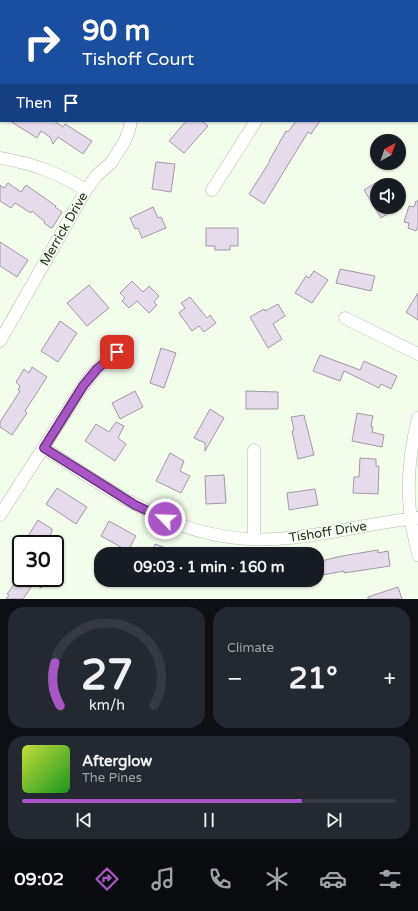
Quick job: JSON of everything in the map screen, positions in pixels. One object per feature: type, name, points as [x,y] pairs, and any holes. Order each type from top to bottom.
[{"type":"street","name":"Merrick Drive","points":[[0,341],[86,190],[97,175],[111,163],[124,141],[131,122]]},
{"type":"street","points":[[212,190],[255,122]]},
{"type":"street","points":[[0,158],[38,166],[54,172],[86,190]]},
{"type":"street","points":[[345,318],[418,354]]},
{"type":"street","points":[[0,515],[83,386],[97,369],[117,352]]},
{"type":"street","points":[[418,418],[410,464],[409,484],[418,555]]},
{"type":"street","name":"Tishoff Drive","points":[[44,448],[106,488],[153,514],[201,532],[234,538],[288,538],[414,518]]},
{"type":"street","points":[[254,450],[254,539]]},
{"type":"building","points":[[12,122],[56,122],[63,127],[65,124],[92,141],[83,154],[58,137],[53,144],[50,137],[41,131],[37,138]]},
{"type":"building","points":[[185,122],[203,122],[208,126],[184,153],[169,141]]},
{"type":"building","points":[[295,122],[319,122],[311,134],[308,132],[264,204],[249,194],[270,161],[286,131],[288,132]]},
{"type":"building","points":[[156,162],[175,164],[171,192],[152,189]]},
{"type":"building","points":[[8,183],[21,192],[26,185],[56,206],[55,207],[62,212],[53,227],[51,228],[44,223],[45,222],[32,211],[31,213],[15,203],[11,208],[0,201],[0,185],[4,188]]},
{"type":"building","points":[[370,186],[370,200],[364,190]]},
{"type":"building","points":[[416,201],[418,201],[418,226],[416,231],[408,228],[409,223],[404,222],[409,206],[414,207]]},
{"type":"building","points":[[153,207],[158,218],[161,217],[166,228],[142,238],[138,228],[135,229],[130,218]]},
{"type":"building","points":[[379,214],[388,214],[381,218]]},
{"type":"building","points":[[206,228],[238,228],[238,246],[230,246],[230,250],[215,250],[215,246],[206,246]]},
{"type":"building","points":[[0,242],[28,260],[17,277],[0,266]]},
{"type":"building","points":[[340,269],[375,276],[371,291],[336,283]]},
{"type":"building","points":[[314,271],[328,280],[312,303],[295,293],[306,276],[309,278]]},
{"type":"building","points":[[132,281],[143,292],[149,286],[159,296],[154,302],[157,305],[149,313],[137,301],[129,308],[122,301],[125,298],[120,293]]},
{"type":"building","points":[[89,285],[109,308],[87,326],[67,303]]},
{"type":"building","points":[[418,293],[418,320],[406,312]]},
{"type":"building","points":[[190,297],[207,318],[210,315],[216,323],[204,332],[199,326],[192,331],[179,313],[185,308],[181,303]]},
{"type":"building","points":[[278,304],[285,316],[273,324],[282,339],[268,348],[250,317],[264,309],[265,311]]},
{"type":"building","points":[[60,321],[77,333],[58,362],[41,351]]},
{"type":"building","points":[[161,348],[176,353],[164,388],[150,383]]},
{"type":"building","points":[[320,355],[360,370],[364,361],[397,376],[391,389],[381,384],[379,388],[344,371],[340,381],[313,371]]},
{"type":"building","points":[[32,367],[47,377],[25,411],[27,413],[12,435],[0,427],[0,422],[20,391],[18,390],[20,386],[16,382],[24,369],[29,373]]},
{"type":"building","points":[[135,391],[143,407],[120,419],[112,403]]},
{"type":"building","points":[[246,391],[278,392],[278,409],[246,409]]},
{"type":"building","points":[[210,409],[224,418],[205,451],[205,443],[194,438]]},
{"type":"building","points":[[357,413],[373,416],[371,427],[373,427],[372,432],[384,435],[382,447],[352,441]]},
{"type":"building","points":[[304,415],[314,455],[298,459],[292,431],[294,430],[291,417]]},
{"type":"building","points":[[116,422],[124,426],[118,438],[126,444],[115,461],[85,441],[96,424],[109,432]]},
{"type":"building","points":[[170,453],[184,461],[180,471],[190,476],[181,493],[156,481]]},
{"type":"building","points":[[360,458],[376,459],[376,466],[379,466],[378,494],[353,493],[354,477],[359,477]]},
{"type":"building","points":[[224,475],[226,503],[206,504],[205,476]]},
{"type":"building","points":[[57,488],[87,507],[76,524],[46,504]]},
{"type":"building","points":[[315,489],[318,505],[289,510],[287,493]]},
{"type":"building","points":[[38,520],[52,529],[50,535],[29,535]]},
{"type":"building","points":[[109,521],[136,536],[130,547],[121,547],[101,536]]},
{"type":"building","points":[[155,544],[163,547],[154,547]]},
{"type":"building","points":[[378,550],[378,553],[388,551],[390,566],[324,575],[324,560]]},
{"type":"building","points":[[12,587],[31,587],[23,599],[6,599],[9,595],[7,594]]},
{"type":"building","points":[[398,587],[402,599],[368,599],[368,597]]},
{"type":"route","points":[[117,352],[97,369],[83,386],[44,448],[106,488],[135,505],[165,519]]}]
